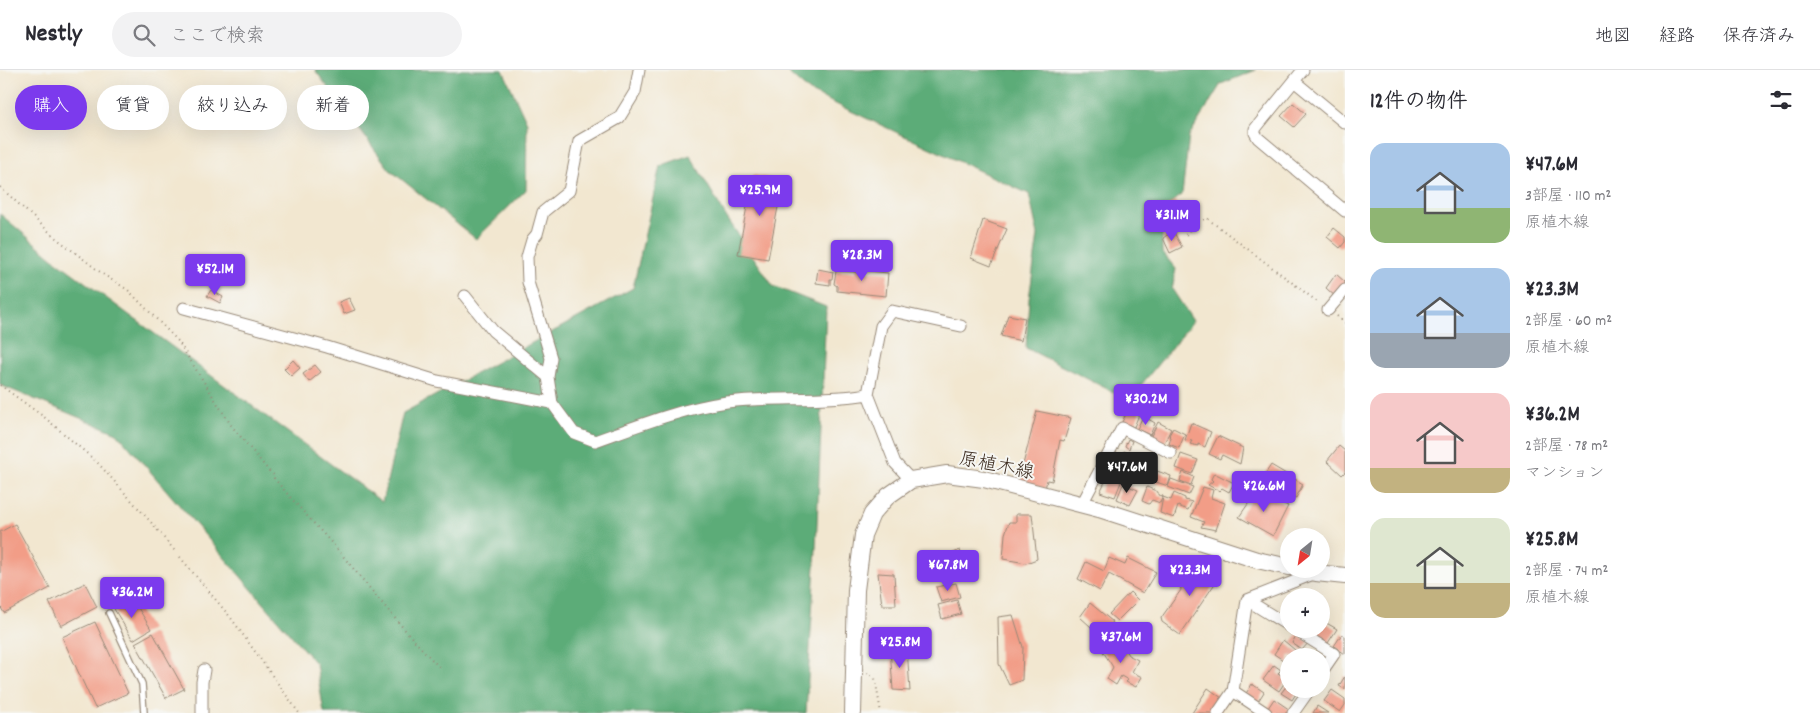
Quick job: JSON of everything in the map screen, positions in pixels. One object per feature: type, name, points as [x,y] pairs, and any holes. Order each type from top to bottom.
[{"type":"main road","name":"原植木線","points":[[853,713],[856,590],[863,535],[872,514],[888,496],[911,480],[947,474],[984,479],[1082,504],[1258,560],[1280,565]]},
{"type":"main road","points":[[1330,574],[1345,576]]},
{"type":"street","points":[[639,70],[636,92],[620,118],[579,141],[569,191],[543,212],[537,234],[532,240],[527,257],[528,282],[551,358],[548,377],[552,404],[574,433],[595,441],[679,411],[727,402],[758,399],[844,398],[868,394]]},
{"type":"street","points":[[1303,70],[1255,129],[1255,133],[1258,138],[1345,211]]},
{"type":"street","points":[[1294,81],[1345,123]]},
{"type":"street","points":[[1328,310],[1345,290]]},
{"type":"street","points":[[465,296],[493,332],[548,377]]},
{"type":"street","points":[[184,308],[328,347],[437,381],[552,404]]},
{"type":"street","points":[[911,480],[894,463],[868,394],[881,326],[892,311],[961,326]]},
{"type":"street","points":[[1082,504],[1122,428],[1171,453]]},
{"type":"street","points":[[1246,600],[1303,578]]},
{"type":"street","points":[[1246,600],[1280,621]]},
{"type":"street","points":[[1218,713],[1233,691],[1246,600]]},
{"type":"street","points":[[1308,638],[1324,648]]},
{"type":"street","points":[[202,713],[204,670]]},
{"type":"street","points":[[1233,691],[1266,713]]},
{"type":"street","points":[[1293,713],[1304,698]]},
{"type":"lane","points":[[109,613],[142,684],[144,713]]},
{"type":"path","points":[[0,187],[56,238],[104,275],[128,290],[178,341],[231,425],[297,506],[334,546],[422,650],[440,668]]},
{"type":"path","points":[[1186,235],[1196,220],[1208,219],[1345,323]]},
{"type":"path","points":[[0,385],[44,417],[97,462],[149,520],[231,618],[249,646],[299,713]]},
{"type":"path","points":[[854,672],[868,673],[876,678],[881,713]]},
{"type":"green space","points":[[315,70],[503,70],[527,123],[526,190],[476,239],[390,170],[360,130],[369,130],[369,85],[326,85]]},
{"type":"green space","points":[[785,70],[1256,70],[1221,84],[1189,136],[1182,195],[1170,204],[1162,229],[1162,252],[1176,269],[1172,289],[1193,321],[1129,400],[1026,348],[1029,299],[1038,235],[1029,194],[810,92]]},
{"type":"green space","points":[[690,155],[727,218],[773,286],[826,307],[816,549],[806,713],[324,713],[316,664],[117,433],[0,385],[0,214],[55,260],[382,502],[403,413],[633,288],[660,166]]},
{"type":"building","points":[[1293,103],[1306,114],[1294,127],[1281,116]]},
{"type":"building","points":[[753,175],[783,181],[768,259],[738,254]]},
{"type":"building","points":[[1176,201],[1186,226],[1170,231],[1162,209]]},
{"type":"building","points":[[983,220],[1007,229],[991,266],[971,258]]},
{"type":"building","points":[[1334,228],[1345,237],[1345,242],[1340,248],[1327,237]]},
{"type":"building","points":[[1173,231],[1182,247],[1170,253],[1163,238]]},
{"type":"building","points":[[857,265],[866,266],[868,271],[888,273],[886,296],[837,291],[837,286],[834,284],[836,271],[856,272]]},
{"type":"building","points":[[818,269],[833,272],[830,285],[816,283]]},
{"type":"building","points":[[1336,274],[1345,282],[1345,288],[1337,298],[1326,288]]},
{"type":"building","points":[[211,290],[223,297],[220,303],[207,296]]},
{"type":"building","points":[[349,298],[355,310],[344,314],[339,302]]},
{"type":"building","points":[[1008,315],[1025,318],[1021,341],[1001,336]]},
{"type":"building","points":[[293,360],[300,368],[291,376],[284,369]]},
{"type":"building","points":[[315,365],[321,372],[309,382],[303,374]]},
{"type":"building","points":[[1126,406],[1140,412],[1134,427],[1122,422]]},
{"type":"building","points":[[1037,411],[1071,418],[1064,441],[1060,440],[1052,481],[1047,480],[1045,489],[1016,481],[1017,472],[1021,472]]},
{"type":"building","points":[[1143,416],[1155,423],[1150,435],[1137,429]]},
{"type":"building","points":[[1158,422],[1171,429],[1164,443],[1158,444],[1151,436]]},
{"type":"building","points":[[1191,423],[1211,432],[1205,447],[1198,444],[1198,446],[1190,444],[1192,441],[1185,440]]},
{"type":"building","points":[[1173,428],[1185,434],[1179,448],[1169,444],[1171,437],[1169,435]]},
{"type":"building","points":[[1218,436],[1243,448],[1240,464],[1222,455],[1220,459],[1209,454]]},
{"type":"building","points":[[1128,439],[1132,441],[1129,449],[1125,446]]},
{"type":"building","points":[[1339,446],[1345,451],[1345,472],[1342,475],[1327,461]]},
{"type":"building","points":[[1124,451],[1152,466],[1146,478],[1117,463]]},
{"type":"building","points":[[1181,454],[1198,460],[1192,474],[1176,468]]},
{"type":"building","points":[[1110,460],[1127,470],[1125,475],[1122,473],[1120,475],[1109,468]]},
{"type":"building","points":[[1271,465],[1303,484],[1296,498],[1289,495],[1285,500],[1258,485]]},
{"type":"building","points":[[1157,471],[1171,476],[1168,486],[1153,481]]},
{"type":"building","points":[[1183,472],[1194,477],[1191,485],[1180,481]]},
{"type":"building","points":[[1214,473],[1234,483],[1229,492],[1222,488],[1219,491],[1208,485],[1213,481],[1211,479]]},
{"type":"building","points":[[1108,476],[1121,482],[1115,497],[1100,492]]},
{"type":"building","points":[[1171,479],[1193,487],[1189,495],[1168,487]]},
{"type":"building","points":[[1123,484],[1138,490],[1130,505],[1117,499]]},
{"type":"building","points":[[1147,487],[1158,492],[1158,495],[1163,496],[1160,503],[1152,500],[1149,504],[1142,501]]},
{"type":"building","points":[[1203,487],[1213,490],[1211,498],[1225,503],[1216,530],[1201,527],[1204,522],[1191,517]]},
{"type":"building","points":[[1257,491],[1288,506],[1273,536],[1239,517]]},
{"type":"building","points":[[1174,493],[1192,502],[1188,510],[1178,506],[1174,518],[1160,513],[1163,497],[1171,500]]},
{"type":"building","points":[[1016,514],[1032,514],[1037,559],[1026,563],[1003,559],[1005,534],[1009,522],[1016,522]]},
{"type":"building","points":[[15,524],[50,588],[4,613],[0,606],[0,532]]},
{"type":"building","points":[[960,550],[966,570],[949,578],[931,580],[924,559],[943,558]]},
{"type":"building","points":[[1109,558],[1125,565],[1128,558],[1156,572],[1143,593],[1109,574],[1100,591],[1078,579],[1086,562],[1104,571]]},
{"type":"building","points":[[1196,560],[1220,576],[1180,635],[1162,622],[1161,618],[1181,590],[1180,584]]},
{"type":"building","points":[[878,573],[894,574],[896,605],[882,605]]},
{"type":"building","points":[[85,583],[97,607],[61,626],[49,602]]},
{"type":"building","points":[[956,583],[960,597],[941,602],[936,587]]},
{"type":"building","points":[[1130,592],[1138,600],[1117,621],[1109,614]]},
{"type":"building","points":[[132,598],[151,629],[133,640],[114,609]]},
{"type":"building","points":[[957,600],[961,614],[942,619],[938,605]]},
{"type":"building","points":[[1090,603],[1113,622],[1101,636],[1080,617]]},
{"type":"building","points":[[1013,615],[1023,647],[1022,680],[1009,685],[999,664],[998,617]]},
{"type":"building","points":[[95,622],[128,693],[95,708],[62,637]]},
{"type":"building","points":[[1330,625],[1337,629],[1328,643],[1320,638],[1330,638]]},
{"type":"building","points":[[153,633],[184,689],[166,698],[135,643]]},
{"type":"building","points":[[1342,634],[1345,636],[1345,654],[1334,646]]},
{"type":"building","points":[[1118,638],[1128,655],[1138,660],[1132,672],[1142,677],[1136,687],[1126,682],[1128,680],[1121,676],[1116,685],[1107,679],[1113,667],[1102,650]]},
{"type":"building","points":[[1295,638],[1303,638],[1309,642],[1304,648],[1299,648],[1292,643]]},
{"type":"building","points":[[1283,640],[1293,648],[1280,648],[1280,658],[1274,654]]},
{"type":"building","points":[[890,648],[907,648],[910,691],[893,690]]},
{"type":"building","points":[[1274,665],[1280,669],[1278,673],[1280,674],[1279,691],[1263,680]]},
{"type":"building","points":[[1345,676],[1345,689],[1339,686]]},
{"type":"building","points":[[1252,684],[1264,692],[1257,703],[1245,695]]},
{"type":"building","points":[[1208,688],[1226,701],[1218,713],[1192,713]]},
{"type":"building","points":[[1332,690],[1345,699],[1345,705],[1340,712],[1324,701],[1326,698],[1330,698]]},
{"type":"building","points":[[1274,699],[1293,712],[1269,713],[1266,711]]},
{"type":"building","points":[[1317,706],[1328,713],[1313,713]]}]
